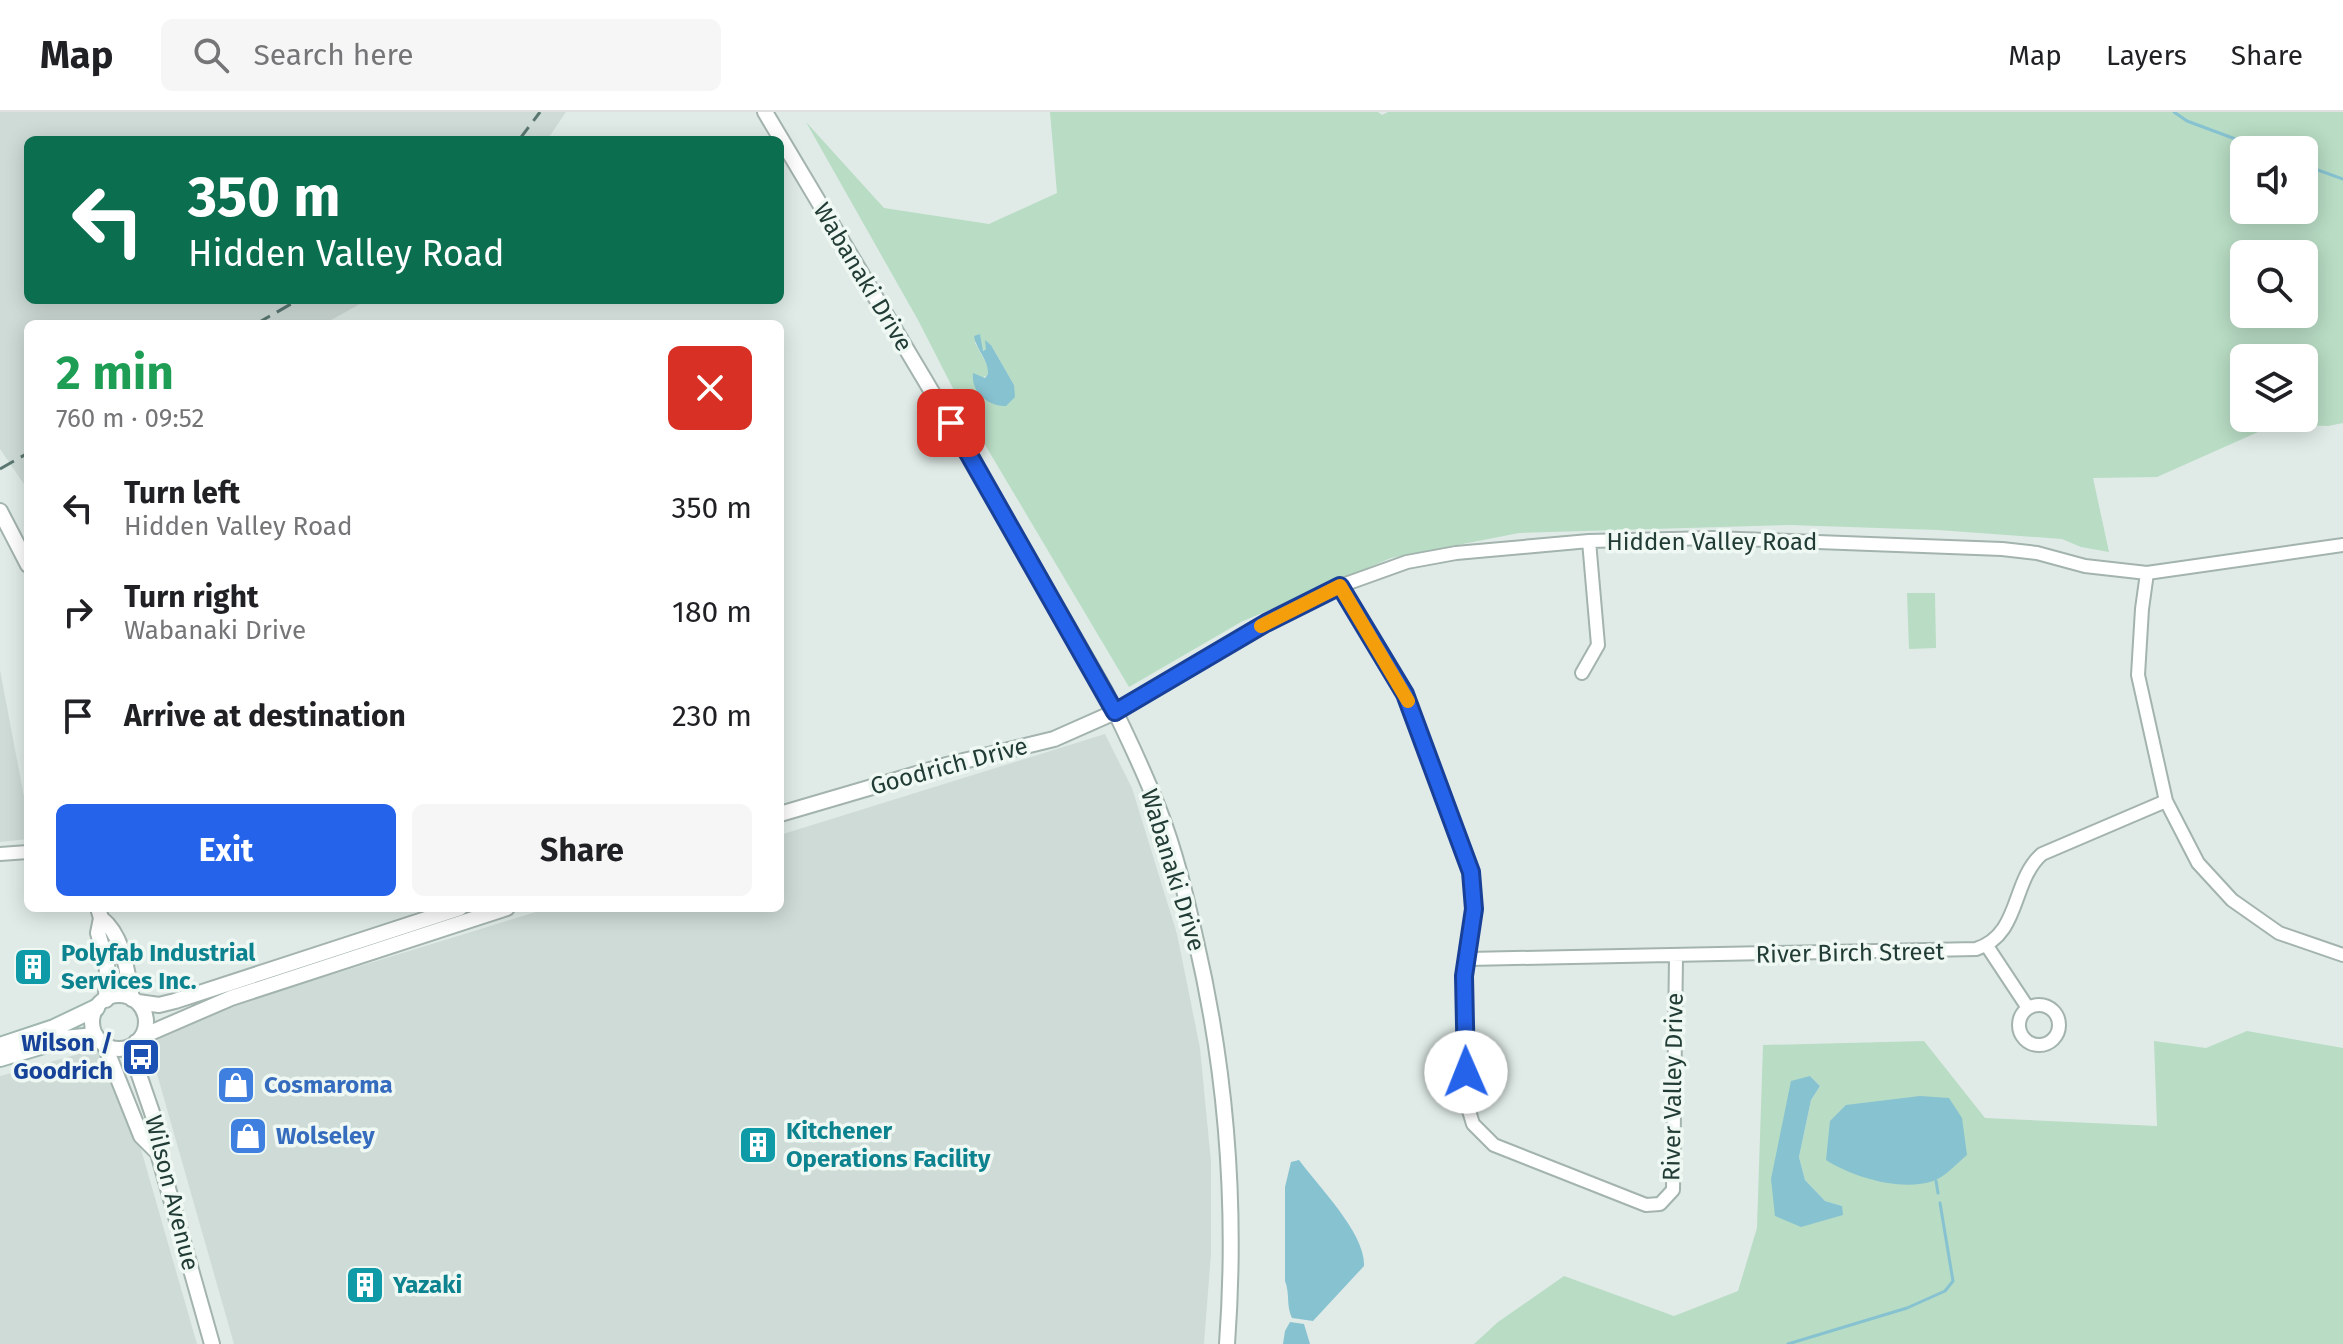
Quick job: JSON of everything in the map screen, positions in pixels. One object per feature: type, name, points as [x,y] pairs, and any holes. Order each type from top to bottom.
[{"type":"main road","points":[[0,1046],[54,1028],[101,1004]]},
{"type":"main road","points":[[0,1058],[64,1039],[100,1041]]},
{"type":"street","name":"Wabanaki Drive","points":[[765,112],[779,136]]},
{"type":"street","name":"Wabanaki Drive","points":[[784,144],[966,449],[1115,712],[1159,809],[1185,894],[1211,1010],[1230,1160],[1232,1254],[1227,1344]]},
{"type":"street","points":[[0,511],[24,557]]},
{"type":"street","name":"Hidden Valley Road","points":[[1115,712],[1266,623],[1340,586],[1407,562],[1444,555],[1589,541],[1713,538],[2002,549],[2037,553],[2085,566],[2147,573],[2343,545]]},
{"type":"street","points":[[1582,673],[1598,645],[1589,541]]},
{"type":"street","points":[[2147,573],[2138,675],[2166,801],[2198,863],[2232,900],[2279,933],[2343,955]]},
{"type":"street","name":"River Valley Drive","points":[[1340,586],[1405,694],[1471,872],[1474,909],[1464,976],[1467,1104],[1473,1124],[1494,1145],[1646,1205],[1660,1204],[1673,1190],[1676,957]]},
{"type":"street","name":"Goodrich Drive","points":[[784,813],[947,765],[1054,739],[1115,712]]},
{"type":"street","points":[[2028,1008],[1987,946],[2011,918],[2030,867],[2042,854],[2166,801]]},
{"type":"street","points":[[0,854],[24,852]]},
{"type":"street","points":[[101,1004],[118,995],[159,1005],[175,1001],[448,912]]},
{"type":"street","points":[[100,1041],[121,1049],[231,998],[495,912]]},
{"type":"street","points":[[100,913],[98,933],[107,964],[101,1004],[92,1025],[141,1136],[158,1153]]},
{"type":"street","name":"Wilson Avenue","points":[[100,913],[113,927],[135,1000],[147,1018],[135,1063],[158,1130],[158,1153],[212,1344]]},
{"type":"street","name":"River Birch Street","points":[[1468,959],[1966,951],[1987,946]]},
{"type":"shaded area","points":[[0,112],[566,112],[550,136],[24,136],[24,304],[360,304],[331,320],[24,320],[24,484],[0,449]]},
{"type":"shaded area","points":[[0,670],[24,797],[24,839],[0,842]]},
{"type":"shaded area","points":[[1105,734],[1132,788],[1177,934],[1200,1048],[1211,1162],[1211,1253],[1204,1344],[234,1344],[145,1032],[536,912],[784,912],[784,834]]},
{"type":"shaded area","points":[[111,1045],[197,1344],[0,1344],[0,1076]]},
{"type":"green space","points":[[1050,112],[1378,112],[1382,115],[1388,112],[2343,112],[2343,423],[2318,426],[2318,344],[2230,344],[2230,432],[2258,432],[2157,477],[2093,478],[2109,552],[2081,547],[2062,539],[1938,530],[1790,525],[1519,533],[1391,558],[1241,622],[1129,687],[962,406],[918,320],[806,122],[884,208],[989,224],[1057,193]],"holes":[[[980,334],[982,351],[986,349],[986,341],[1014,385],[973,382],[988,375],[989,368],[975,343]]]},
{"type":"green space","points":[[1907,593],[1935,593],[1936,648],[1909,649]]},
{"type":"green space","points":[[2247,1031],[2343,1048],[2343,1344],[1474,1344],[1498,1322],[1564,1276],[1674,1316],[1738,1291],[1757,1228],[1763,1045],[1924,1041],[1985,1118],[2157,1126],[2154,1041],[2206,1048]],"holes":[[[1810,1076],[1820,1086],[1811,1100],[1799,1157],[1805,1180],[1825,1201],[1842,1206],[1775,1216]]]},
{"type":"water","points":[[980,334],[983,351],[986,349],[985,340],[1014,385],[1015,397],[1006,406],[987,401],[975,387],[973,373],[985,378],[988,374],[987,364],[974,336]]},
{"type":"water","points":[[1810,1076],[1820,1086],[1811,1100],[1799,1157],[1805,1180],[1825,1201],[1842,1206],[1843,1215],[1801,1227],[1775,1216],[1771,1179],[1791,1081]]},
{"type":"water","points":[[1920,1096],[1949,1098],[1962,1118],[1967,1155],[1942,1176],[1921,1184],[1892,1184],[1849,1172],[1826,1160],[1830,1121],[1846,1105]]},
{"type":"water","points":[[1299,1160],[1349,1225],[1363,1253],[1364,1266],[1313,1321],[1292,1318],[1285,1281],[1285,1187],[1291,1162]]},
{"type":"water","points":[[1290,1322],[1304,1324],[1310,1344],[1283,1344]]},
{"type":"waterway","points":[[2174,112],[2187,121],[2230,137]]},
{"type":"waterway","points":[[2318,170],[2343,179]]},
{"type":"waterway","points":[[1936,1181],[1938,1193]]},
{"type":"waterway","points":[[1788,1344],[1907,1308],[1945,1291],[1953,1281],[1940,1203]]},
{"type":"railway","points":[[522,136],[540,112]]},
{"type":"railway","points":[[263,320],[291,304]]},
{"type":"railway","points":[[0,469],[24,455]]},
{"type":"slow traffic","points":[[1261,626],[1340,586],[1408,701]]},
{"type":"place","name":"Polyfab Industrial Services Inc.","points":[[33,967]]},
{"type":"place","name":"Wilson / Goodrich","points":[[141,1057]]},
{"type":"place","name":"Cosmaroma","points":[[236,1085]]},
{"type":"place","name":"Wolseley","points":[[248,1136]]},
{"type":"place","name":"Kitchener Operations Facility","points":[[758,1145]]},
{"type":"place","name":"Yazaki","points":[[365,1285]]},
{"type":"route","points":[[951,423],[1115,712],[1266,623],[1340,586],[1405,694],[1471,872],[1474,909],[1464,976],[1466,1072]]}]
